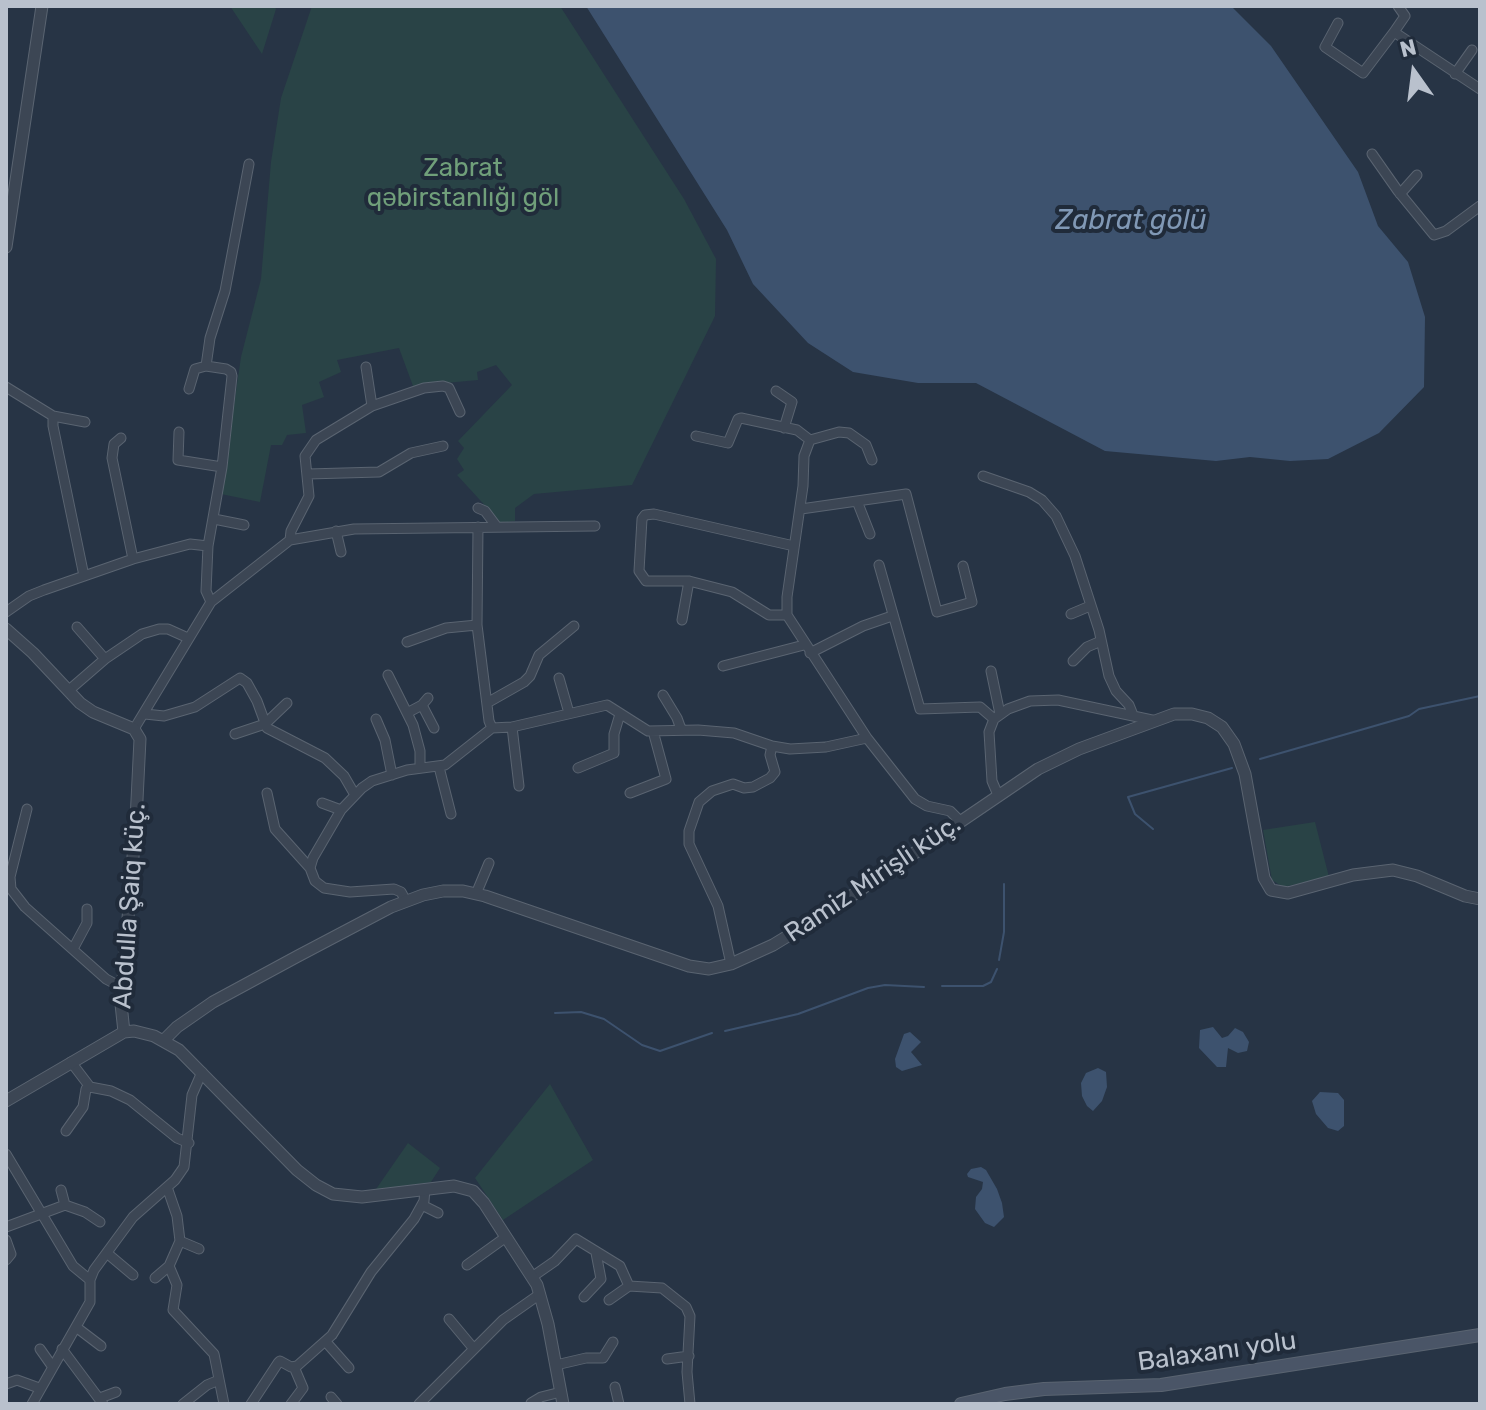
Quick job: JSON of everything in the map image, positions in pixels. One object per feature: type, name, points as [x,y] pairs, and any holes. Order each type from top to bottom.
[{"type":"main road","name":"Balaxanı yolu","points":[[961,1404],[1044,1389],[1161,1385],[1480,1335]]},
{"type":"street","points":[[6,247],[42,6]]},
{"type":"street","points":[[1398,6],[1405,16]]},
{"type":"street","points":[[1338,23],[1325,47],[1363,73],[1413,6]]},
{"type":"street","points":[[1394,32],[1480,89]]},
{"type":"street","points":[[1455,74],[1472,50]]},
{"type":"street","points":[[1372,154],[1434,235],[1446,231],[1480,206]]},
{"type":"street","points":[[206,366],[210,338],[225,291],[249,164]]},
{"type":"street","points":[[1400,194],[1417,175]]},
{"type":"street","points":[[189,389],[195,369],[206,366],[231,372],[222,467],[208,546],[206,591],[211,602]]},
{"type":"street","points":[[366,367],[372,406]]},
{"type":"street","points":[[290,540],[291,531],[309,496],[305,456],[316,440],[372,406],[411,391],[443,386],[453,393],[460,412]]},
{"type":"street","points":[[6,387],[53,416],[85,422]]},
{"type":"street","points":[[776,391],[792,402],[784,428]]},
{"type":"street","points":[[53,416],[84,576]]},
{"type":"street","points":[[696,436],[728,443],[741,418],[797,430],[810,440]]},
{"type":"street","points":[[179,432],[178,460],[222,467]]},
{"type":"street","points":[[810,440],[845,432],[866,445],[872,460]]},
{"type":"street","points":[[121,438],[114,444],[112,458],[133,559]]},
{"type":"street","points":[[810,440],[804,456],[801,509],[787,615],[867,738],[915,799],[927,806],[950,811],[960,821]]},
{"type":"street","points":[[308,474],[379,472],[411,453],[443,446]]},
{"type":"street","points":[[983,476],[1029,492],[1048,506],[1069,539],[1109,676],[1133,715]]},
{"type":"street","points":[[801,509],[906,494],[937,612],[972,602],[963,566]]},
{"type":"street","points":[[857,501],[870,534]]},
{"type":"street","points":[[478,508],[485,511],[497,527]]},
{"type":"street","points":[[787,615],[769,615],[732,592],[689,581],[646,581],[639,571],[642,519],[645,515],[654,514],[794,546]]},
{"type":"street","points":[[214,519],[244,525]]},
{"type":"street","points":[[6,629],[93,712],[134,729],[145,714],[161,679],[211,602],[290,540],[336,531],[595,526]]},
{"type":"street","points":[[478,527],[477,625],[492,728]]},
{"type":"street","points":[[336,531],[341,552]]},
{"type":"street","points":[[6,612],[29,596],[133,559],[190,544],[208,546]]},
{"type":"street","points":[[879,565],[920,709],[980,707],[997,716]]},
{"type":"street","points":[[682,620],[689,581]]},
{"type":"street","points":[[1071,614],[1090,606]]},
{"type":"street","points":[[723,666],[807,649],[892,616]]},
{"type":"street","points":[[407,642],[446,628],[477,625]]},
{"type":"street","points":[[487,703],[524,682],[539,655],[574,626]]},
{"type":"street","points":[[77,627],[105,659]]},
{"type":"street","points":[[68,691],[105,659],[142,634],[168,629],[188,638]]},
{"type":"street","points":[[1073,661],[1087,647],[1101,641]]},
{"type":"street","points":[[991,671],[997,716],[989,732],[992,781],[998,795]]},
{"type":"street","points":[[388,675],[418,740],[420,768]]},
{"type":"street","points":[[145,714],[164,716],[195,707],[240,678],[247,683],[271,731],[325,758],[344,776],[355,795]]},
{"type":"street","points":[[559,678],[569,713]]},
{"type":"street","points":[[663,695],[681,729]]},
{"type":"street","points":[[997,716],[1019,704],[1048,700],[1152,720]]},
{"type":"street","points":[[407,713],[425,702],[434,728]]},
{"type":"street","points":[[235,734],[265,724],[287,703]]},
{"type":"street","points":[[310,868],[341,810],[372,781],[420,768],[439,767],[454,759],[492,728],[512,727],[607,705],[642,728],[653,731],[681,729],[734,733],[772,746],[808,749],[867,738]]},
{"type":"street","points":[[578,768],[614,753],[614,734],[620,714]]},
{"type":"street","name":"Ramiz Mirişli küç.","points":[[164,1040],[213,1002],[406,901],[443,891],[476,894],[689,966],[709,969],[731,964],[763,950],[832,909],[998,795],[1061,757],[1174,714],[1192,714],[1215,722],[1231,738],[1244,767],[1262,868],[1271,890],[1288,893],[1353,875],[1393,870],[1480,899]]},
{"type":"street","points":[[376,719],[385,740],[392,775]]},
{"type":"street","points":[[512,727],[519,786]]},
{"type":"street","name":"Abdulla Şaiq küç.","points":[[134,729],[140,744],[123,988],[124,1032],[143,1032],[179,1050],[284,1158],[322,1189],[353,1197],[454,1186],[473,1191],[484,1203],[540,1294],[562,1398]]},
{"type":"street","points":[[630,793],[666,779],[653,731]]},
{"type":"street","points":[[731,964],[718,906],[689,844],[689,831],[704,796],[726,785],[753,787],[770,778],[775,772],[770,755],[772,746]]},
{"type":"street","points":[[439,767],[451,814]]},
{"type":"street","points":[[267,793],[275,829],[310,868],[315,881],[324,888],[350,892],[394,889],[401,892],[406,901]]},
{"type":"street","points":[[322,803],[341,810]]},
{"type":"street","points":[[27,809],[10,877],[11,889],[25,907],[106,979],[123,988]]},
{"type":"street","points":[[476,894],[489,863]]},
{"type":"street","points":[[73,949],[87,923],[87,909]]},
{"type":"street","points":[[6,1101],[124,1032]]},
{"type":"street","points":[[71,1062],[90,1087],[111,1091],[130,1100],[177,1138],[189,1143]]},
{"type":"street","points":[[32,1404],[90,1302],[90,1280],[133,1217],[184,1167],[192,1095],[202,1072]]},
{"type":"street","points":[[66,1131],[83,1107],[85,1092],[90,1087]]},
{"type":"street","points":[[6,1154],[73,1266],[90,1280]]},
{"type":"street","points":[[155,1278],[169,1266],[180,1241],[177,1216],[167,1187]]},
{"type":"street","points":[[294,1367],[326,1342],[344,1318],[371,1272],[414,1219],[422,1205],[425,1189]]},
{"type":"street","points":[[61,1190],[65,1205]]},
{"type":"street","points":[[6,1227],[65,1205],[85,1212],[100,1222]]},
{"type":"street","points":[[422,1205],[438,1213]]},
{"type":"street","points":[[467,1265],[506,1237]]},
{"type":"street","points":[[532,1277],[560,1256],[576,1239],[620,1266],[629,1286],[659,1286],[686,1307],[691,1322],[687,1372],[690,1404]]},
{"type":"street","points":[[6,1240],[11,1254],[6,1260]]},
{"type":"street","points":[[180,1241],[199,1249]]},
{"type":"street","points":[[584,1297],[601,1279],[596,1253]]},
{"type":"street","points":[[108,1254],[133,1275]]},
{"type":"street","points":[[169,1266],[177,1285],[172,1306],[174,1313],[214,1354],[224,1404]]},
{"type":"street","points":[[609,1300],[629,1286]]},
{"type":"street","points":[[419,1404],[503,1320],[540,1294]]},
{"type":"street","points":[[449,1319],[474,1349]]},
{"type":"street","points":[[76,1327],[101,1346]]},
{"type":"street","points":[[326,1342],[349,1368]]},
{"type":"street","points":[[556,1365],[586,1358],[603,1358],[613,1342]]},
{"type":"street","points":[[40,1349],[52,1366]]},
{"type":"street","points":[[62,1349],[101,1401],[116,1392]]},
{"type":"street","points":[[667,1359],[689,1356]]},
{"type":"street","points":[[251,1404],[278,1363],[283,1362],[294,1367],[303,1388],[291,1404]]},
{"type":"street","points":[[6,1384],[17,1380],[39,1388]]},
{"type":"street","points":[[183,1404],[207,1385],[219,1380]]},
{"type":"street","points":[[615,1387],[619,1404]]},
{"type":"street","points":[[531,1403],[541,1397],[562,1398]]},
{"type":"green space","points":[[230,6],[274,6],[276,9],[262,54]]},
{"type":"green space","name":"Zabrat qəbirstanlığı göl","points":[[312,6],[560,6],[684,199],[716,259],[715,316],[632,485],[534,494],[515,508],[515,521],[501,523],[457,475],[464,470],[457,459],[464,448],[458,441],[512,385],[496,365],[477,372],[478,380],[413,386],[399,348],[337,360],[341,372],[319,382],[324,397],[302,405],[306,433],[287,435],[282,445],[271,445],[260,502],[221,494],[241,357],[261,279],[271,162],[281,98]]},
{"type":"green space","points":[[1315,822],[1329,877],[1283,887],[1272,880],[1263,830]]},
{"type":"green space","points":[[550,1084],[593,1160],[503,1220],[475,1178]]},
{"type":"green space","points":[[408,1143],[440,1168],[431,1182],[374,1192]]},
{"type":"water","name":"Zabrat gölü","points":[[586,6],[1231,6],[1271,46],[1358,172],[1378,226],[1408,262],[1425,317],[1424,387],[1379,433],[1328,459],[1290,461],[1250,457],[1216,461],[1105,451],[976,383],[918,383],[853,372],[808,343],[753,284],[727,230]]},
{"type":"water","points":[[1213,1027],[1222,1038],[1235,1028],[1243,1032],[1249,1042],[1247,1051],[1238,1053],[1228,1048],[1226,1067],[1217,1067],[1199,1048],[1200,1030]]},
{"type":"water","points":[[910,1032],[921,1042],[911,1052],[922,1065],[902,1071],[896,1067],[895,1059],[904,1034]]},
{"type":"water","points":[[1098,1068],[1106,1072],[1107,1087],[1102,1101],[1093,1111],[1082,1096],[1081,1083],[1086,1073]]},
{"type":"water","points":[[1320,1092],[1338,1093],[1344,1100],[1344,1126],[1338,1131],[1328,1128],[1316,1114],[1312,1101]]},
{"type":"water","points":[[981,1167],[986,1170],[1002,1203],[1004,1217],[994,1227],[985,1223],[975,1209],[976,1197],[983,1182],[967,1174],[971,1169]]},
{"type":"waterway","points":[[1260,759],[1409,716],[1419,709],[1480,696]]},
{"type":"waterway","points":[[1153,829],[1135,814],[1128,797],[1232,768]]},
{"type":"waterway","points":[[999,960],[1004,932],[1004,884]]},
{"type":"waterway","points":[[942,986],[983,986],[991,982],[997,969]]},
{"type":"waterway","points":[[725,1031],[798,1014],[868,988],[885,985],[924,987]]},
{"type":"waterway","points":[[555,1013],[581,1012],[604,1019],[642,1045],[660,1051],[712,1033]]}]
